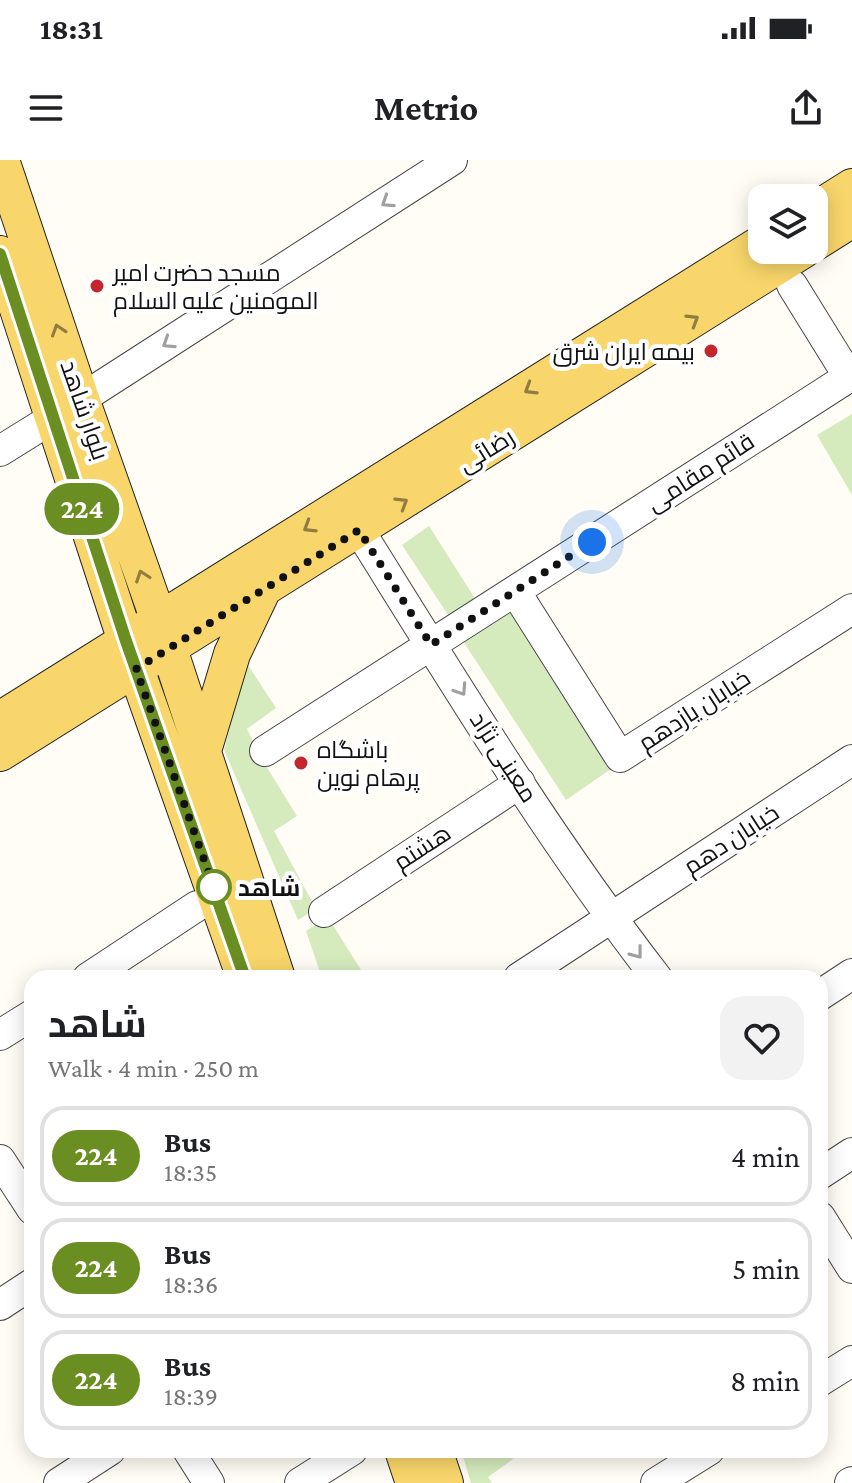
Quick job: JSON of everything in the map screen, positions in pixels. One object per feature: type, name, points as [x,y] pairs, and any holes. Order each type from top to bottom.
[{"type":"main road","name":"بلوار شاهد","points":[[4,161],[131,655],[242,970]]},
{"type":"main road","points":[[828,202],[852,187]]},
{"type":"main road","points":[[828,234],[852,219]]},
{"type":"main road","name":"رضائی","points":[[164,635],[748,252]]},
{"type":"main road","name":"بلوار شاهد","points":[[0,254],[164,635],[274,970]]},
{"type":"main road","name":"رضائی","points":[[164,635],[263,589],[781,264]]},
{"type":"main road","points":[[202,754],[232,654],[263,589]]},
{"type":"main road","points":[[0,720],[131,655],[164,635]]},
{"type":"main road","points":[[0,753],[131,655]]},
{"type":"main road","points":[[406,1458],[414,1483]]},
{"type":"main road","points":[[437,1458],[445,1483]]},
{"type":"street","points":[[0,451],[452,160]]},
{"type":"street","points":[[792,285],[850,376]]},
{"type":"street","name":"قائم مقامی","points":[[265,751],[850,376]]},
{"type":"street","name":"معینی نژاد","points":[[359,530],[520,783],[610,918],[651,970]]},
{"type":"street","name":"خیابان یازدهم","points":[[515,591],[620,757],[852,609]]},
{"type":"street","name":"خیابان دهم","points":[[531,970],[852,760]]},
{"type":"street","name":"هشتم","points":[[324,912],[520,783]]},
{"type":"street","points":[[100,970],[197,906]]},
{"type":"street","points":[[828,990],[852,974]]},
{"type":"street","points":[[0,1035],[24,1020]]},
{"type":"street","points":[[828,1169],[852,1153]]},
{"type":"street","points":[[0,1160],[24,1197]]},
{"type":"street","points":[[828,1230],[852,1268]]},
{"type":"street","points":[[0,1305],[24,1289]]},
{"type":"street","points":[[828,1376],[852,1361]]},
{"type":"street","points":[[59,1483],[98,1458]]},
{"type":"street","points":[[193,1458],[209,1483]]},
{"type":"street","points":[[300,1483],[339,1458]]},
{"type":"street","points":[[656,1483],[696,1458]]},
{"type":"green space","points":[[852,414],[852,495],[817,435]]},
{"type":"green space","points":[[429,526],[476,600],[450,618],[402,545]]},
{"type":"green space","points":[[512,605],[614,767],[566,800],[461,638]]},
{"type":"green space","points":[[246,662],[276,708],[247,729],[297,816],[274,831],[316,909],[298,920],[224,750]]},
{"type":"green space","points":[[328,917],[361,970],[319,970],[306,931]]},
{"type":"green space","points":[[463,1458],[513,1459],[488,1477],[492,1483],[471,1483]]},
{"type":"bus line","name":"224","points":[[0,254],[126,641],[242,970]]},
{"type":"place","name":"مسجد حضرت امیر المومنین علیه السلام","points":[[97,286]]},
{"type":"place","name":"بیمه ایران شرق","points":[[711,351]]},
{"type":"place","name":"باشگاه پرهام نوین","points":[[301,763]]},
{"type":"place","name":"شاهد","points":[[214,887]]},
{"type":"route","points":[[214,887],[216,893],[136,669],[359,530],[431,645],[592,542]]}]
